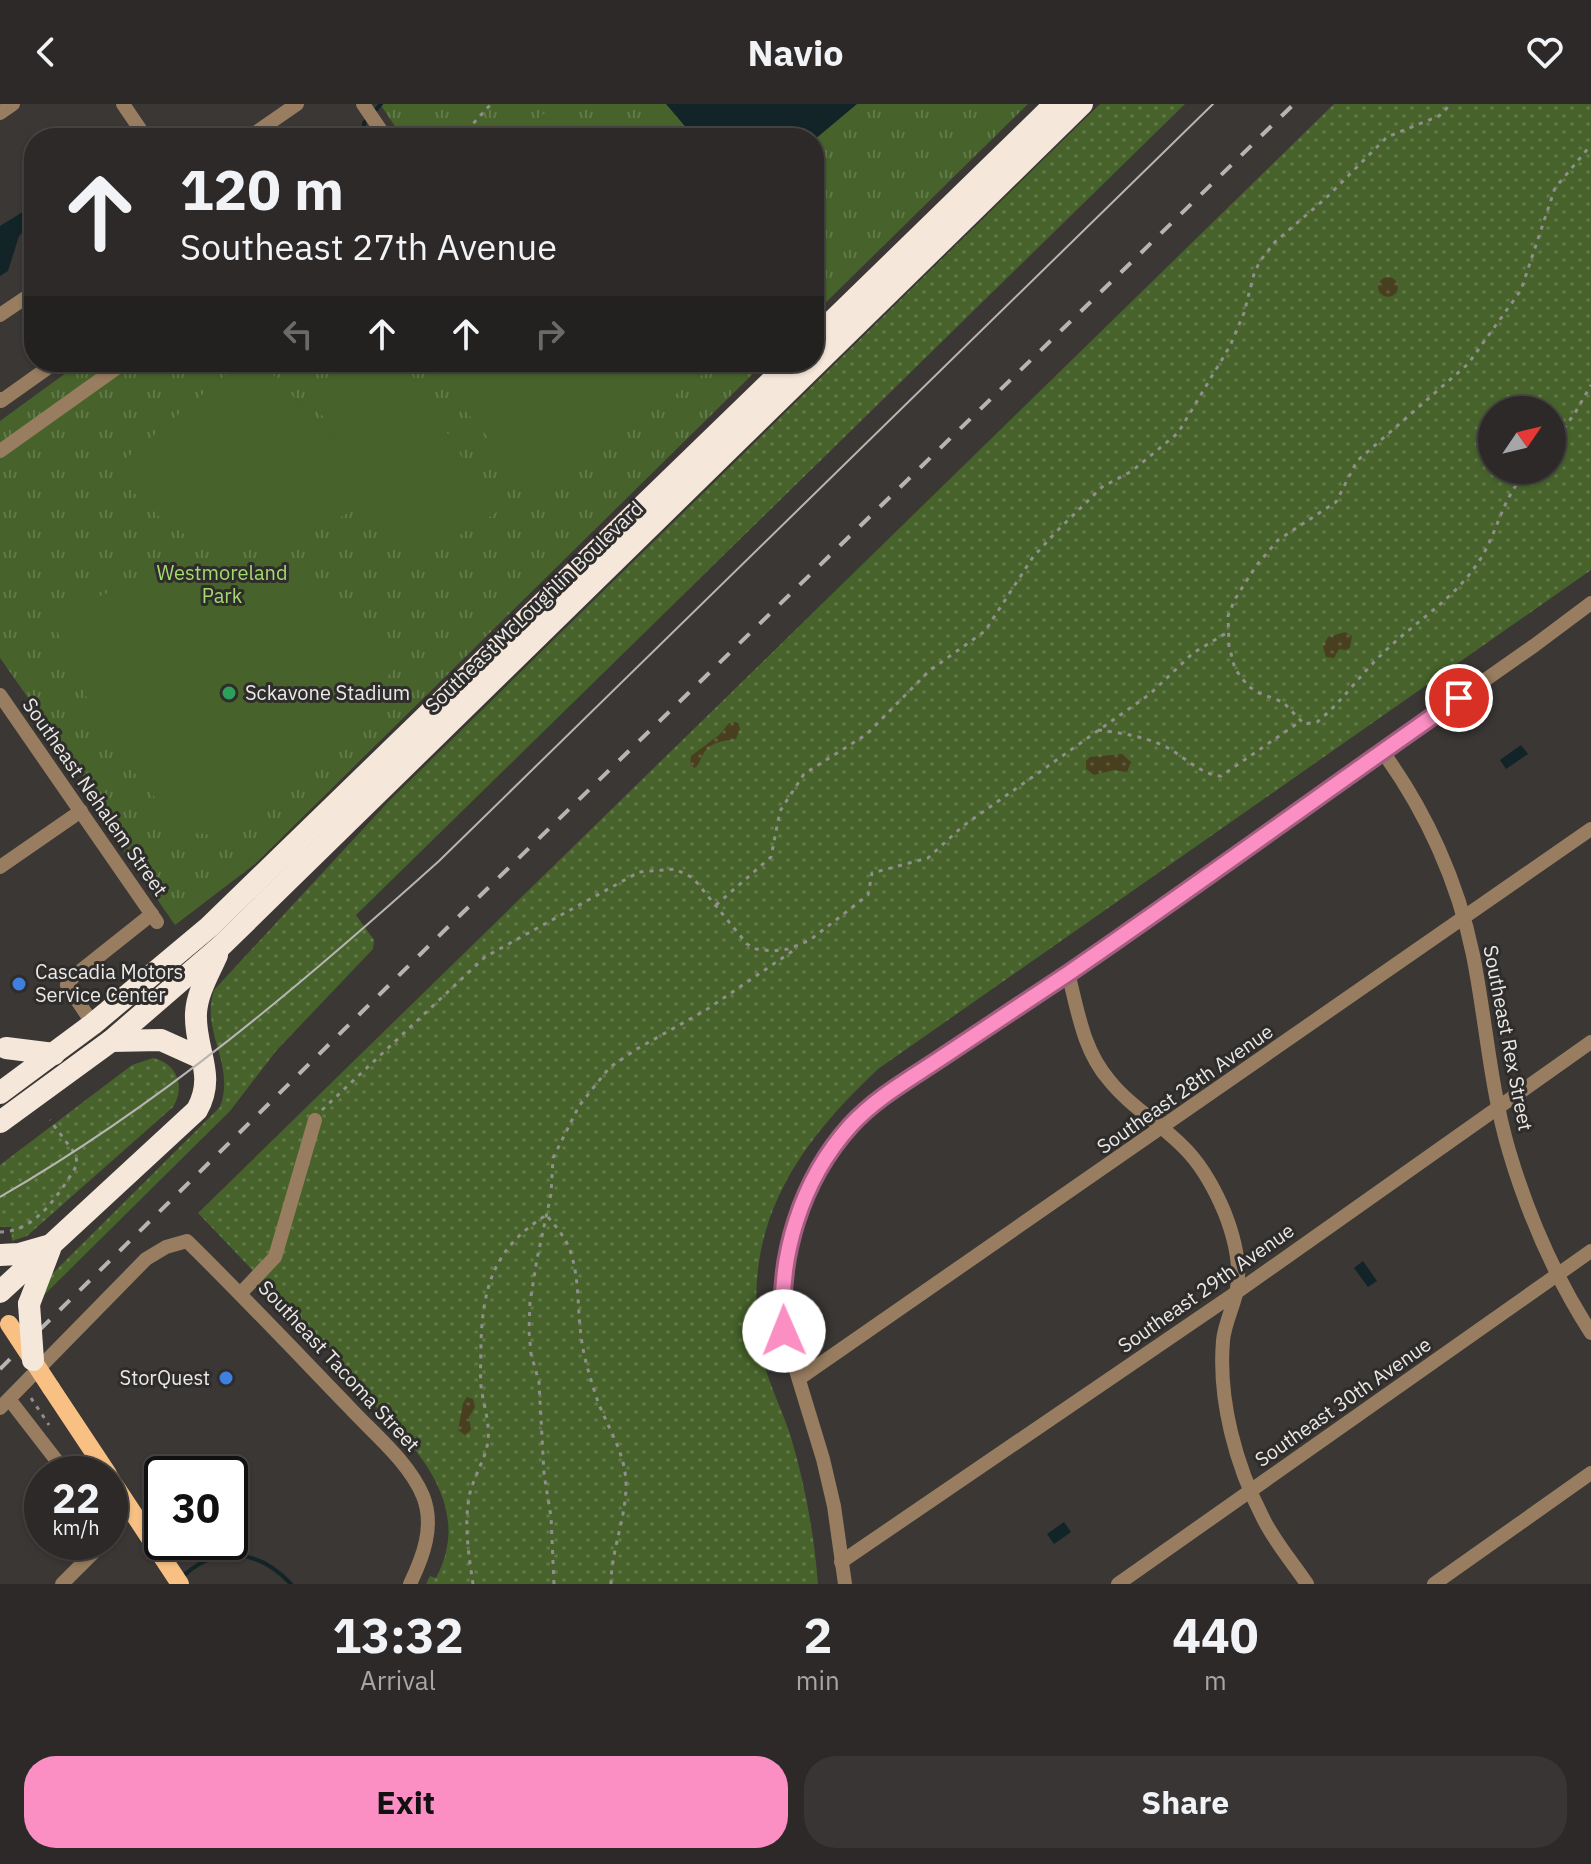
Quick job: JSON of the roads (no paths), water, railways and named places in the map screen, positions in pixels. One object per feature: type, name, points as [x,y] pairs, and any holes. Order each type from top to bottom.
[{"type":"highway","points":[[824,329],[1055,104]]},
{"type":"highway","name":"Southeast McLoughlin Boulevard","points":[[824,356],[1082,104]]},
{"type":"highway","name":"Southeast McLoughlin Boulevard","points":[[0,1093],[93,1024],[197,937],[267,873],[781,372]]},
{"type":"highway","name":"Southeast McLoughlin Boulevard","points":[[0,1122],[111,1041],[221,946],[808,372]]},
{"type":"highway","points":[[0,1292],[197,1110],[206,1091],[207,1080],[196,1022],[198,998],[221,946]]},
{"type":"highway","points":[[111,1041],[161,1040],[201,1058]]},
{"type":"highway","points":[[3,1047],[54,1054]]},
{"type":"highway","points":[[0,1255],[19,1254],[52,1244]]},
{"type":"highway","points":[[33,1360],[29,1304],[52,1244]]},
{"type":"main road","points":[[4,1317],[96,1456]]},
{"type":"main road","points":[[128,1505],[180,1584]]},
{"type":"street","points":[[0,113],[13,104]]},
{"type":"street","points":[[123,104],[139,128]]},
{"type":"street","points":[[262,128],[297,104]]},
{"type":"street","points":[[0,315],[24,299]]},
{"type":"street","points":[[0,399],[41,372]]},
{"type":"street","points":[[0,451],[111,372]]},
{"type":"street","points":[[845,1584],[828,1482],[784,1331],[782,1312],[784,1266],[793,1226],[808,1189],[851,1125],[880,1099],[1068,973],[1591,603]]},
{"type":"street","name":"Southeast Nehalem Street","points":[[0,695],[155,918],[74,976],[67,985],[93,1024]]},
{"type":"street","name":"Southeast Rex Street","points":[[1382,751],[1404,782],[1430,829],[1464,918],[1509,1150],[1541,1240],[1591,1333]]},
{"type":"street","points":[[0,867],[81,811]]},
{"type":"street","name":"Southeast 28th Avenue","points":[[800,1378],[1591,829]]},
{"type":"street","points":[[1068,973],[1090,1052],[1107,1079],[1125,1099],[1189,1152],[1210,1180],[1226,1215],[1238,1262],[1237,1292],[1223,1339],[1223,1367],[1231,1430],[1237,1454],[1263,1519],[1307,1584]]},
{"type":"street","name":"Southeast 29th Avenue","points":[[841,1562],[1237,1292],[1591,1042]]},
{"type":"street","points":[[241,1293],[275,1257],[315,1120]]},
{"type":"street","name":"Southeast Tacoma Street","points":[[5,1404],[146,1259],[166,1247],[187,1241],[241,1293],[393,1455],[417,1485],[429,1525],[425,1546],[410,1584]]},
{"type":"street","name":"Southeast 30th Avenue","points":[[1118,1584],[1591,1251]]},
{"type":"street","points":[[5,1404],[25,1416],[54,1456]]},
{"type":"street","points":[[1434,1584],[1591,1473]]},
{"type":"street","points":[[62,1584],[86,1560]]},
{"type":"waterway","points":[[364,128],[364,123],[381,104]]},
{"type":"waterway","points":[[181,1578],[208,1560],[237,1555],[265,1564],[291,1584]]},
{"type":"tram line","points":[[0,1197],[117,1123],[228,1041],[335,953],[439,861],[1213,104]]},
{"type":"railway","points":[[0,1369],[451,924],[1294,104]]},
{"type":"place","name":"Sckavone Stadium","points":[[229,693]]},
{"type":"place","name":"Cascadia Motors Service Center","points":[[19,984]]},
{"type":"place","name":"StorQuest","points":[[226,1378]]},
{"type":"park label","name":"Westmoreland Park","points":[[222,584]]}]
